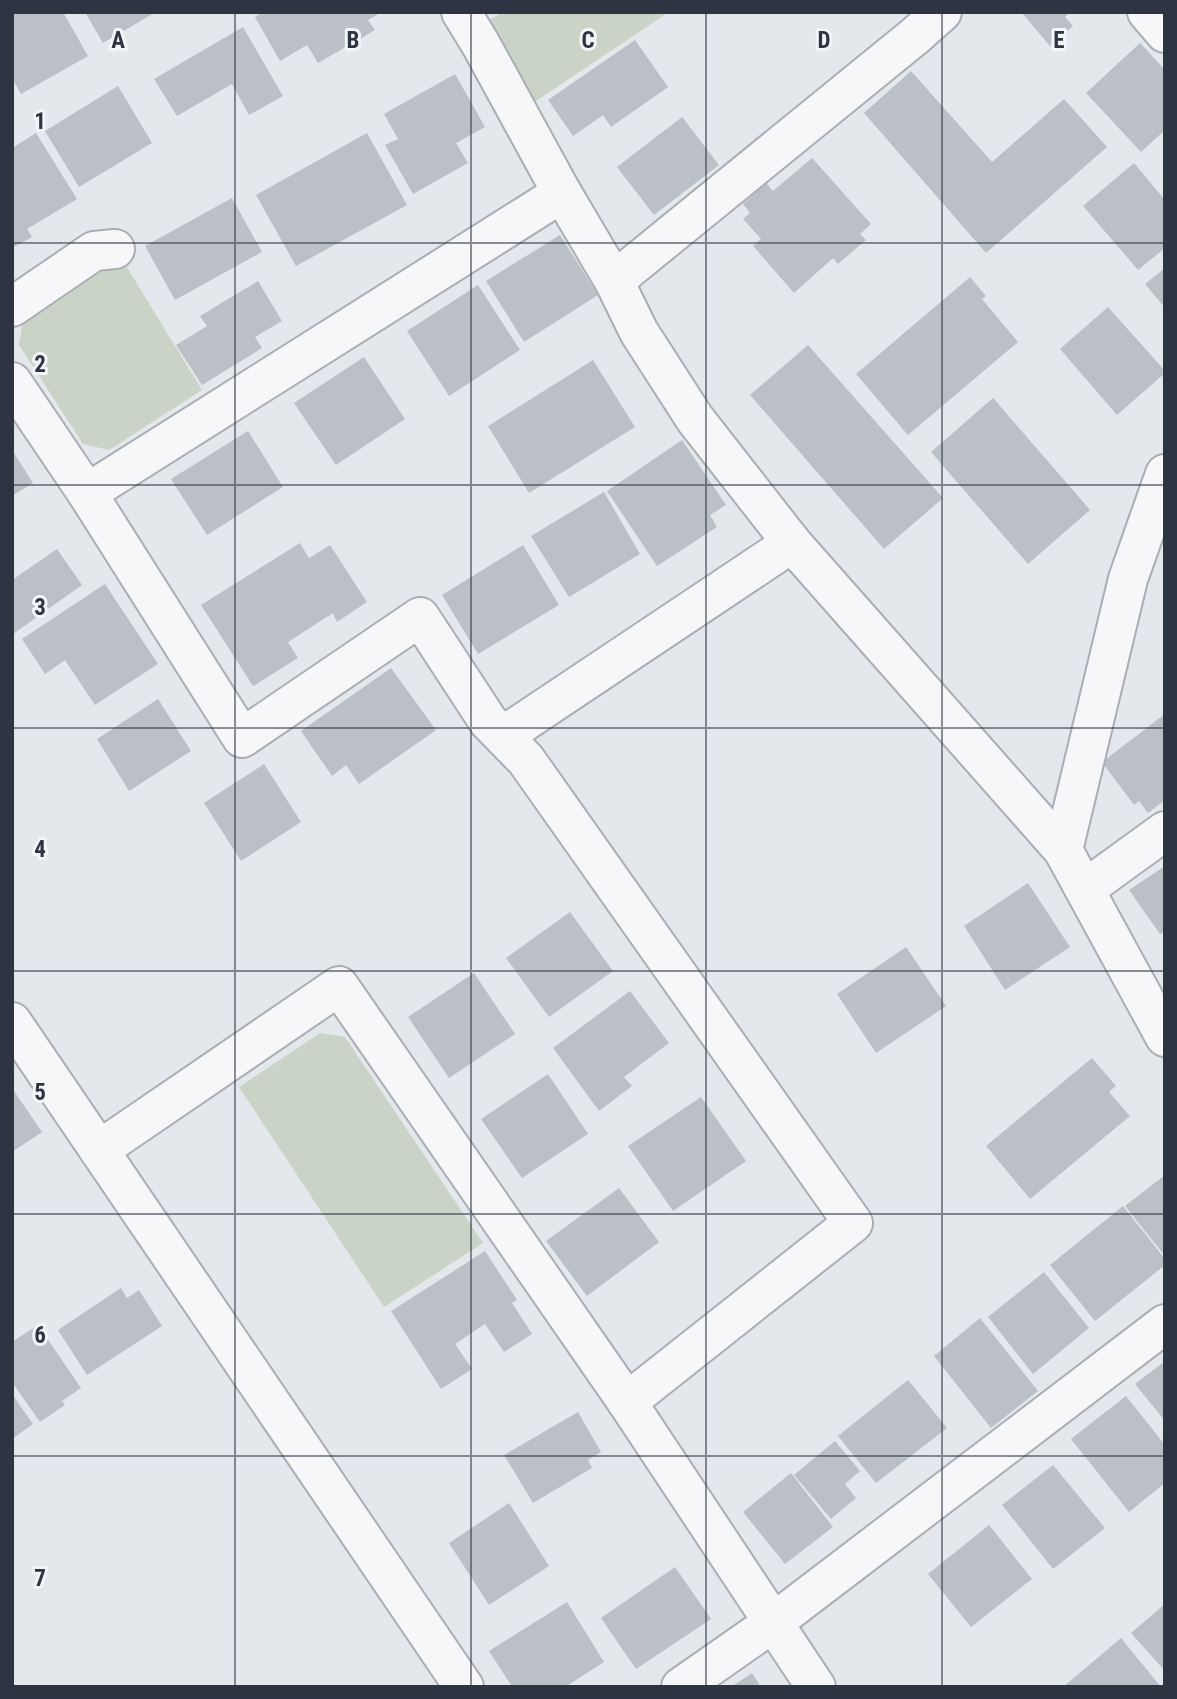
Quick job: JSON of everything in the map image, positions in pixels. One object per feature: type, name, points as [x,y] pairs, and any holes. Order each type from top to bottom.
[{"type":"street","points":[[461,12],[614,281],[639,332],[695,419],[792,543],[1063,850],[1165,1037]]},
{"type":"street","points":[[1147,12],[1165,33]]},
{"type":"street","points":[[614,281],[919,20]]},
{"type":"street","points":[[88,493],[562,193]]},
{"type":"street","points":[[12,307],[94,251],[115,249]]},
{"type":"street","points":[[12,382],[88,493],[242,738],[420,617],[488,721],[526,760],[853,1223],[627,1402]]},
{"type":"street","points":[[1063,850],[1128,579],[1165,474]]},
{"type":"street","points":[[503,736],[792,543]]},
{"type":"street","points":[[1085,889],[1165,831]]},
{"type":"street","points":[[99,1150],[340,986],[627,1402],[816,1687]]},
{"type":"street","points":[[12,1022],[464,1687]]},
{"type":"street","points":[[681,1687],[774,1622],[1165,1324]]},
{"type":"green space","points":[[503,12],[669,12],[533,103],[486,22]]},
{"type":"green space","points":[[120,256],[202,390],[109,450],[83,444],[19,345],[23,319]]},
{"type":"green space","points":[[320,1033],[345,1037],[483,1243],[384,1307],[239,1087]]},
{"type":"building","points":[[12,12],[63,12],[88,56],[21,94],[12,78]]},
{"type":"building","points":[[85,12],[156,12],[103,43]]},
{"type":"building","points":[[263,12],[382,12],[368,20],[375,30],[318,63],[307,45],[280,61],[255,17]]},
{"type":"building","points":[[1021,12],[1070,12],[1065,17],[1073,26],[1050,46]]},
{"type":"building","points":[[243,27],[283,96],[249,115],[232,84],[177,116],[154,79]]},
{"type":"building","points":[[635,40],[668,87],[611,127],[603,115],[573,136],[548,100]]},
{"type":"building","points":[[1140,43],[1165,70],[1165,130],[1141,152],[1086,93]]},
{"type":"building","points":[[911,71],[992,162],[1064,99],[1107,147],[986,253],[864,113]]},
{"type":"building","points":[[455,74],[485,127],[456,143],[468,163],[413,194],[385,145],[398,139],[384,114]]},
{"type":"building","points":[[118,86],[152,143],[79,187],[45,131]]},
{"type":"building","points":[[682,117],[719,165],[654,215],[617,167]]},
{"type":"building","points":[[36,133],[77,199],[27,229],[32,237],[12,248],[12,148]]},
{"type":"building","points":[[367,133],[407,205],[296,266],[256,195]]},
{"type":"building","points":[[812,158],[871,224],[860,234],[866,240],[838,264],[833,258],[794,293],[753,246],[761,239],[743,219],[750,213],[743,204],[766,183],[773,191]]},
{"type":"building","points":[[1134,163],[1165,200],[1165,248],[1138,270],[1083,206]]},
{"type":"building","points":[[232,198],[262,252],[175,300],[145,246]]},
{"type":"building","points":[[560,235],[598,295],[524,342],[486,281]]},
{"type":"building","points":[[1165,268],[1165,308],[1145,284]]},
{"type":"building","points":[[970,277],[986,296],[982,299],[1018,342],[908,435],[856,374]]},
{"type":"building","points":[[258,281],[282,321],[255,337],[262,348],[202,385],[176,345],[207,326],[200,316]]},
{"type":"building","points":[[478,285],[520,350],[449,396],[407,331]]},
{"type":"building","points":[[1108,307],[1165,371],[1117,415],[1060,349]]},
{"type":"building","points":[[808,345],[943,498],[884,549],[750,395]]},
{"type":"building","points":[[364,357],[405,419],[336,465],[294,403]]},
{"type":"building","points":[[593,360],[635,427],[529,493],[488,426]]},
{"type":"building","points":[[993,398],[1090,510],[1028,564],[931,452]]},
{"type":"building","points":[[248,431],[283,487],[207,535],[171,479]]},
{"type":"building","points":[[682,440],[726,505],[710,515],[717,527],[657,566],[607,491]]},
{"type":"building","points":[[12,450],[33,483],[12,496]]},
{"type":"building","points":[[604,492],[640,554],[569,597],[531,536]]},
{"type":"building","points":[[300,543],[309,558],[330,545],[367,602],[337,622],[333,613],[288,642],[298,658],[253,686],[201,605]]},
{"type":"building","points":[[523,545],[559,605],[478,654],[442,595]]},
{"type":"building","points":[[57,549],[82,585],[13,634],[12,580]]},
{"type":"building","points":[[105,584],[158,664],[95,705],[65,660],[45,674],[22,639]]},
{"type":"building","points":[[391,668],[436,730],[359,784],[346,765],[332,776],[301,731]]},
{"type":"building","points":[[158,699],[191,751],[129,791],[97,739]]},
{"type":"building","points":[[1165,714],[1165,800],[1148,813],[1139,801],[1134,805],[1102,762]]},
{"type":"building","points":[[264,764],[301,822],[241,861],[204,803]]},
{"type":"building","points":[[1165,866],[1165,931],[1160,934],[1129,890]]},
{"type":"building","points":[[1028,883],[1070,947],[1005,990],[964,926]]},
{"type":"building","points":[[570,912],[613,971],[549,1017],[506,958]]},
{"type":"building","points":[[906,947],[946,1006],[876,1053],[837,994]]},
{"type":"building","points":[[474,973],[515,1034],[449,1078],[408,1017]]},
{"type":"building","points":[[630,991],[669,1043],[624,1077],[632,1086],[599,1111],[553,1048]]},
{"type":"building","points":[[1092,1058],[1116,1086],[1109,1092],[1130,1116],[1030,1199],[986,1146]]},
{"type":"building","points":[[548,1074],[588,1134],[522,1178],[481,1119]]},
{"type":"building","points":[[12,1088],[42,1132],[12,1152]]},
{"type":"building","points":[[701,1097],[746,1161],[673,1211],[628,1146]]},
{"type":"building","points":[[1165,1175],[1165,1256],[1125,1206]]},
{"type":"building","points":[[619,1188],[659,1242],[587,1296],[546,1241]]},
{"type":"building","points":[[1123,1206],[1165,1259],[1165,1265],[1095,1321],[1050,1265]]},
{"type":"building","points":[[485,1251],[517,1300],[512,1303],[532,1334],[504,1352],[485,1324],[455,1344],[472,1369],[441,1389],[391,1311]]},
{"type":"building","points":[[1044,1272],[1089,1328],[1033,1374],[988,1317]]},
{"type":"building","points":[[121,1288],[127,1298],[139,1290],[162,1326],[87,1375],[58,1330]]},
{"type":"building","points":[[980,1318],[1038,1391],[991,1428],[934,1356]]},
{"type":"building","points":[[38,1325],[81,1388],[62,1401],[65,1405],[40,1422],[12,1382],[12,1342]]},
{"type":"building","points":[[1165,1361],[1165,1421],[1135,1384]]},
{"type":"building","points":[[908,1380],[947,1428],[876,1483],[838,1436]]},
{"type":"building","points":[[12,1394],[33,1424],[12,1439]]},
{"type":"building","points":[[1126,1396],[1165,1445],[1165,1483],[1129,1512],[1071,1439]]},
{"type":"building","points":[[578,1412],[601,1452],[588,1460],[592,1468],[533,1503],[504,1455]]},
{"type":"building","points":[[835,1441],[860,1471],[845,1484],[856,1498],[831,1519],[794,1475]]},
{"type":"building","points":[[1053,1465],[1105,1528],[1053,1569],[1002,1505]]},
{"type":"building","points":[[791,1473],[833,1527],[785,1564],[743,1512]]},
{"type":"building","points":[[509,1503],[549,1566],[489,1605],[449,1543]]},
{"type":"building","points":[[989,1525],[1032,1579],[971,1627],[928,1574]]},
{"type":"building","points":[[675,1567],[711,1619],[636,1669],[601,1618]]},
{"type":"building","points":[[567,1602],[604,1662],[565,1687],[512,1687],[489,1651]]},
{"type":"building","points":[[1165,1604],[1165,1671],[1131,1633]]},
{"type":"building","points":[[1121,1638],[1161,1687],[1063,1687]]},
{"type":"building","points":[[752,1673],[761,1687],[731,1687]]}]
